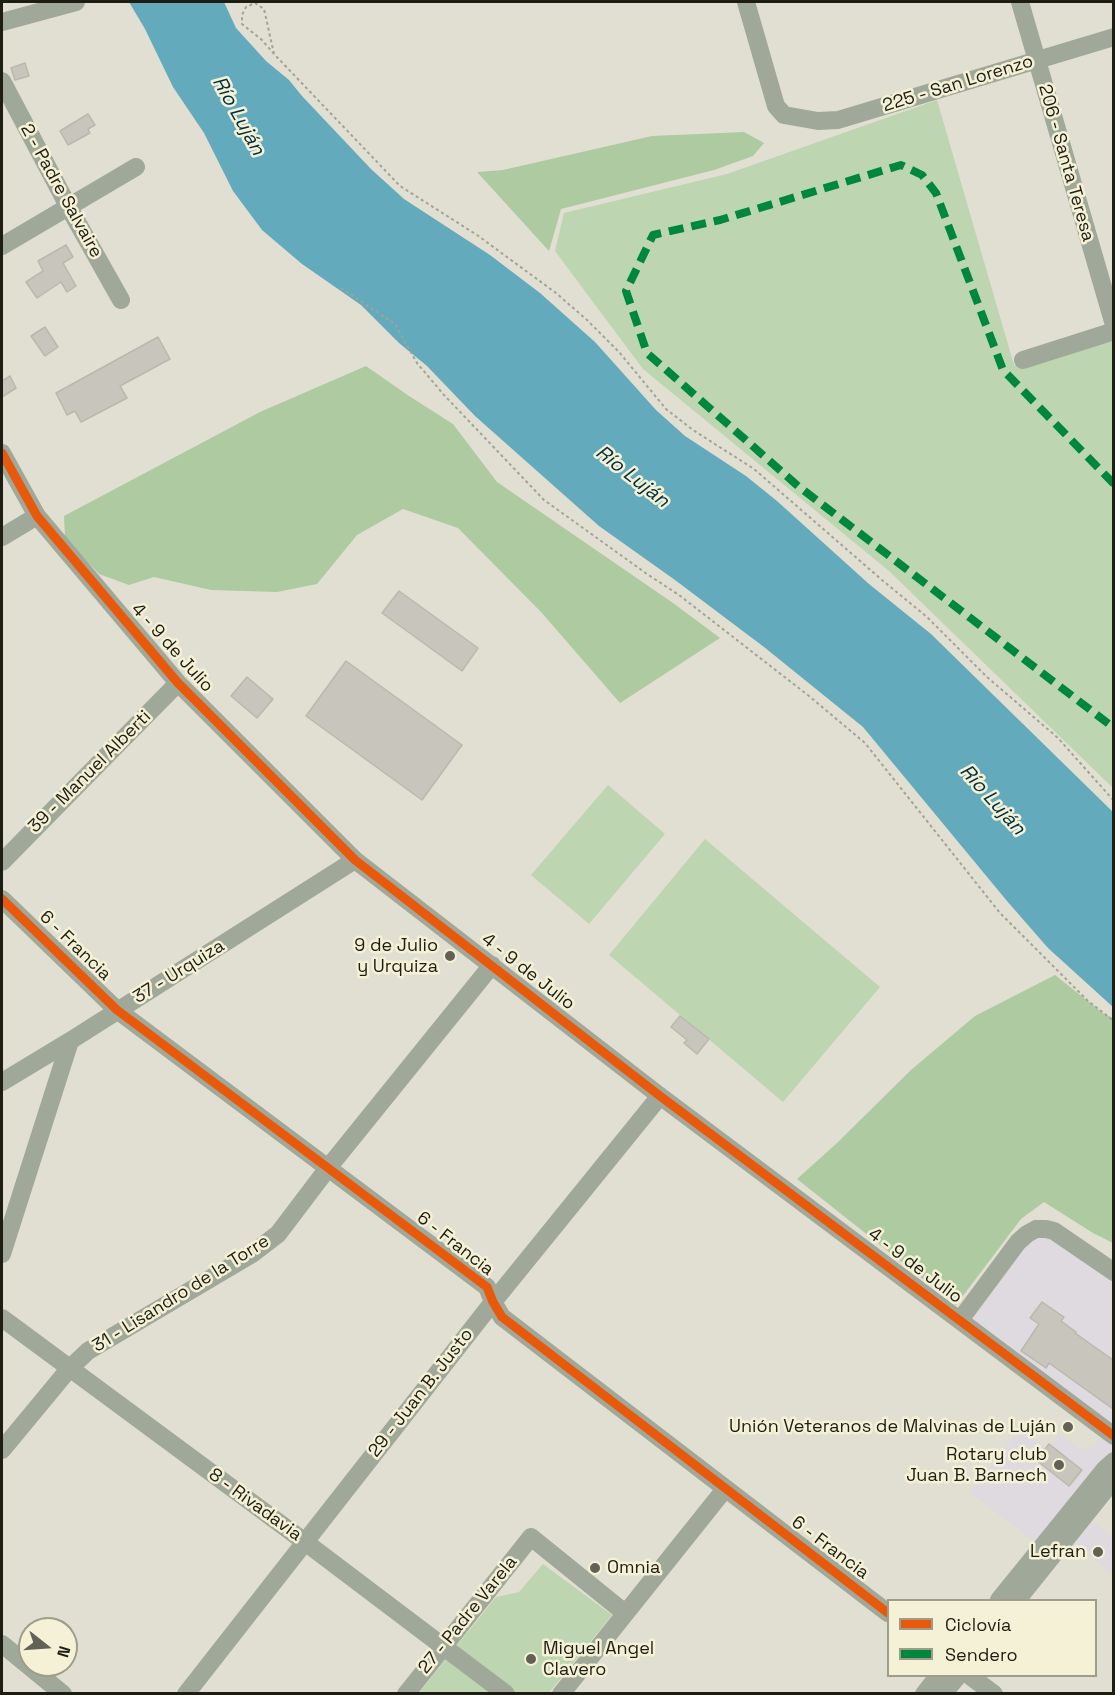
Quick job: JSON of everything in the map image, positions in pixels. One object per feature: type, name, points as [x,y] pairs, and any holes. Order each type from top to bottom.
[{"type":"street","points":[[2,22],[76,2]]},
{"type":"street","name":"225 - San Lorenzo","points":[[746,2],[776,106],[784,115],[818,121],[838,120],[1113,37]]},
{"type":"street","name":"206 - Santa Teresa","points":[[1020,2],[1113,325]]},
{"type":"street","name":"2 - Padre Salvaire","points":[[2,81],[121,300]]},
{"type":"street","points":[[2,246],[135,167]]},
{"type":"street","points":[[1023,360],[1113,331]]},
{"type":"street","name":"4 - 9 de Julio","points":[[2,453],[37,516],[178,683],[355,860],[660,1096],[1113,1436]]},
{"type":"street","points":[[2,537],[37,516]]},
{"type":"street","name":"39 - Manuel Alberti","points":[[2,862],[178,683]]},
{"type":"street","name":"37 - Urquiza","points":[[2,1082],[355,860]]},
{"type":"street","name":"6 - Francia","points":[[2,899],[117,1010],[487,1287],[502,1317],[887,1612]]},
{"type":"street","name":"31 - Lisandro de la Torre","points":[[2,1450],[69,1369],[88,1351],[252,1254],[278,1234],[328,1168],[492,965]]},
{"type":"street","points":[[2,1254],[70,1041]]},
{"type":"street","name":"29 - Juan B. Justo","points":[[186,1694],[493,1302],[660,1096]]},
{"type":"street","points":[[960,1320],[1018,1242],[1036,1229],[1046,1228],[1054,1231],[1113,1272]]},
{"type":"street","name":"8 - Rivadavia","points":[[2,1318],[506,1694]]},
{"type":"street","points":[[1000,1599],[1113,1461]]},
{"type":"street","points":[[1018,1599],[1113,1479]]},
{"type":"street","points":[[561,1694],[724,1489]]},
{"type":"street","name":"27 - Padre Varela","points":[[406,1694],[531,1537],[625,1613]]},
{"type":"street","points":[[2,1644],[63,1694]]},
{"type":"street","points":[[924,1694],[937,1677]]},
{"type":"street","points":[[943,1694],[957,1677]]},
{"type":"street","points":[[971,1677],[994,1694]]},
{"type":"path","points":[[274,54],[264,9],[255,3],[246,7],[242,15],[242,24],[262,40],[274,54],[400,186],[477,235],[556,293],[619,352],[666,409],[693,430],[754,469],[927,617],[987,678],[1058,738],[1113,801]]},
{"type":"path","points":[[341,288],[395,324],[417,363],[444,395],[544,500],[609,548],[679,595],[866,743],[1000,913],[1088,1001],[1113,1021]]},
{"type":"shaded area","points":[[1046,1232],[1113,1276],[1113,1429],[974,1320],[973,1315],[1025,1238]]},
{"type":"shaded area","points":[[1021,1428],[1048,1450],[1060,1434],[1081,1450],[1084,1447],[1088,1449],[1091,1444],[1094,1447],[1101,1437],[1112,1448],[1109,1456],[1038,1544],[969,1492]]},
{"type":"shaded area","points":[[1093,1521],[1113,1538],[1113,1575],[1075,1543]]},
{"type":"green space","points":[[937,100],[1014,365],[1113,341],[1113,788],[889,571],[643,369],[555,251],[564,213],[727,174]]},
{"type":"green space","points":[[744,132],[764,143],[753,156],[714,170],[561,209],[549,251],[477,172],[503,170],[652,136]]},
{"type":"green space","points":[[366,366],[453,424],[497,482],[720,638],[620,703],[541,612],[458,528],[403,509],[357,535],[317,584],[277,592],[211,590],[154,577],[129,585],[99,574],[65,538],[64,516],[260,412]]},
{"type":"green space","points":[[608,785],[665,834],[589,924],[531,875]]},
{"type":"green space","points":[[705,839],[880,987],[783,1102],[609,955]]},
{"type":"green space","points":[[1055,975],[1104,1014],[1113,1018],[1113,1243],[1044,1202],[1021,1219],[956,1305],[797,1179],[911,1070],[975,1016]]},
{"type":"green space","points":[[543,1564],[612,1615],[549,1693],[418,1694],[496,1597],[519,1592]]},
{"type":"water","name":"Río Luján","points":[[129,2],[224,2],[236,28],[266,61],[289,80],[371,169],[404,199],[490,255],[540,293],[595,342],[656,410],[685,436],[746,476],[869,584],[931,634],[1113,812],[1113,1007],[1048,948],[863,727],[764,647],[599,526],[475,416],[427,366],[399,343],[361,305],[302,264],[262,230],[233,191],[204,133],[173,87]]},
{"type":"building","points":[[25,63],[29,76],[15,80],[11,68]]},
{"type":"building","points":[[88,114],[95,125],[88,129],[90,133],[68,145],[60,131]]},
{"type":"building","points":[[66,245],[73,257],[63,263],[76,286],[67,292],[61,282],[37,298],[26,282],[43,271],[38,261]]},
{"type":"building","points":[[45,327],[58,347],[45,356],[31,336]]},
{"type":"building","points":[[158,337],[170,359],[120,386],[127,398],[81,422],[75,411],[67,415],[56,393]]},
{"type":"building","points":[[10,376],[16,388],[2,397],[2,381]]},
{"type":"building","points":[[399,591],[478,648],[462,671],[382,613]]},
{"type":"building","points":[[346,661],[462,745],[422,800],[306,716]]},
{"type":"building","points":[[247,677],[273,699],[257,718],[231,696]]},
{"type":"building","points":[[680,1016],[709,1039],[697,1054],[684,1043],[687,1040],[671,1027]]},
{"type":"building","points":[[1042,1302],[1064,1317],[1061,1321],[1075,1333],[1113,1360],[1113,1409],[1049,1363],[1046,1368],[1021,1351],[1039,1324],[1030,1318]]},
{"type":"building","name":"Rotary club Juan B. Barnech","points":[[1049,1444],[1082,1470],[1069,1486],[1036,1460]]},
{"type":"marked path","points":[[1114,484],[1003,370],[936,193],[922,175],[901,165],[720,220],[653,235],[626,291],[647,353],[798,486],[1114,728]]},
{"type":"cycle path","points":[[2,453],[37,516],[178,683],[355,860],[660,1096],[1114,1436]]},
{"type":"cycle path","points":[[2,899],[117,1010],[487,1287],[502,1317],[887,1612]]},
{"type":"place","name":"9 de Julio y Urquiza","points":[[450,956]]},
{"type":"place","name":"Unión Veteranos de Malvinas de Luján","points":[[1068,1427]]},
{"type":"place","name":"Rotary club Juan B. Barnech","points":[[1059,1465]]},
{"type":"place","name":"Lefran","points":[[1098,1552]]},
{"type":"place","name":"Omnia","points":[[595,1568]]},
{"type":"place","name":"Miguel Angel Clavero","points":[[531,1659]]}]
